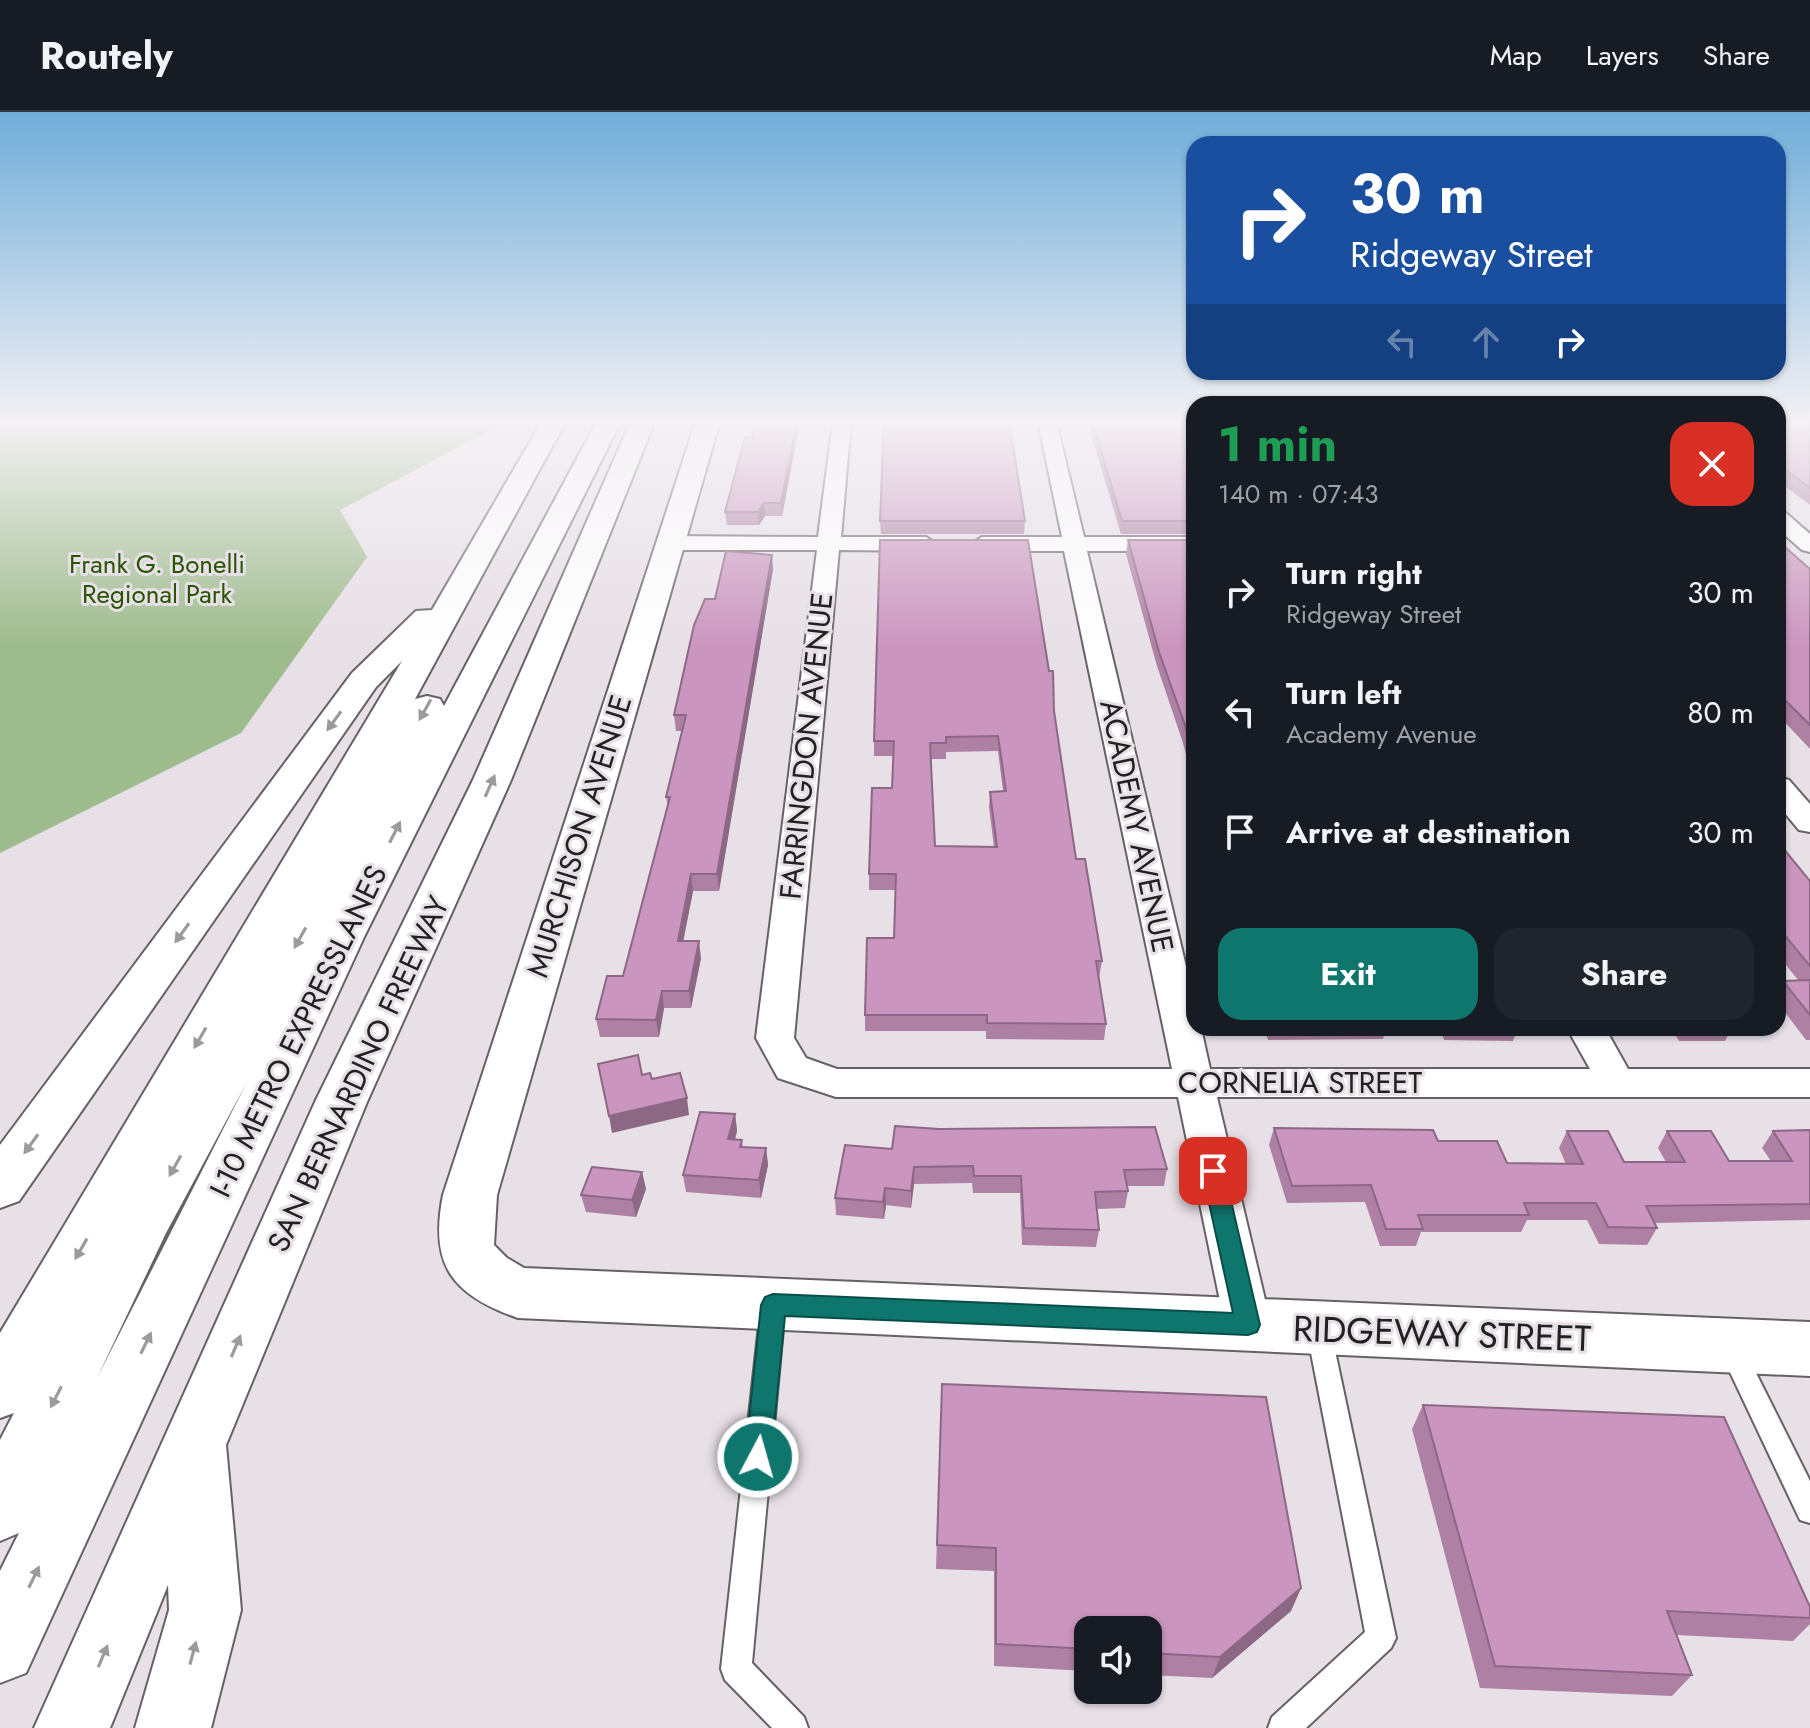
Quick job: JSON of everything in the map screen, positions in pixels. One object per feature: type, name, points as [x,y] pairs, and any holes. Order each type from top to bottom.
[{"type":"main road","points":[[0,1390],[512,496]]},
{"type":"main road","name":"I-10 METRO EXPRESSLANES","points":[[0,1508],[142,1226],[543,496]]},
{"type":"main road","name":"I-10 METRO EXPRESSLANES","points":[[0,1647],[343,935],[570,496]]},
{"type":"main road","name":"SAN BERNARDINO FREEWAY","points":[[72,1728],[341,1102],[492,780],[611,496]]},
{"type":"main road","name":"MURCHISON AVENUE","points":[[467,1253],[464,1224],[470,1195],[683,496]]},
{"type":"main road","points":[[0,1186],[364,680],[463,583]]},
{"type":"main road","name":"RIDGEWAY STREET","points":[[467,1253],[486,1279],[518,1293],[1810,1349]]},
{"type":"main road","points":[[173,1728],[205,1610],[194,1443]]},
{"type":"street","name":"FARRINGDON AVENUE","points":[[792,1068],[775,1038],[833,496]]},
{"type":"street","name":"ACADEMY AVENUE","points":[[1064,496],[1248,1325]]},
{"type":"street","points":[[1786,524],[1810,544]]},
{"type":"street","points":[[668,543],[1186,544]]},
{"type":"street","points":[[1786,544],[1810,544]]},
{"type":"street","points":[[1786,795],[1810,823]]},
{"type":"street","points":[[1591,1036],[1617,1083]]},
{"type":"street","name":"CORNELIA STREET","points":[[792,1068],[836,1083],[1810,1083]]},
{"type":"lane","points":[[773,1305],[736,1669],[793,1728]]},
{"type":"lane","points":[[1283,1728],[1381,1638],[1318,1329]]},
{"type":"lane","points":[[1729,1345],[1810,1510]]},
{"type":"green space","name":"Frank G. Bonelli Regional Park","points":[[0,496],[366,496],[340,510],[367,557],[241,733],[0,853]]},
{"type":"building","points":[[729,496],[782,496],[781,503],[764,503],[758,512],[725,512]]},
{"type":"building","points":[[881,496],[1021,496],[1025,521],[880,521]]},
{"type":"building","points":[[1115,496],[1186,496],[1186,521],[1122,521]]},
{"type":"building","points":[[880,540],[1028,540],[1049,671],[1053,671],[1054,711],[1076,859],[1085,859],[1102,961],[1096,961],[1106,1024],[987,1023],[987,1015],[865,1015],[867,938],[894,938],[896,874],[869,874],[872,788],[892,788],[894,741],[874,741]],"holes":[[[998,736],[1006,791],[990,792],[997,847],[935,846],[930,743],[946,743],[946,737]]]},
{"type":"building","points":[[1128,540],[1186,540],[1186,728],[1159,652]]},
{"type":"building","points":[[1786,548],[1810,569],[1810,725],[1786,701]]},
{"type":"building","points":[[726,551],[772,555],[717,874],[691,874],[678,941],[699,941],[689,991],[662,991],[656,1020],[596,1019],[607,976],[623,976],[670,797],[666,797],[686,715],[674,715],[694,625],[705,599],[715,599]]},
{"type":"building","points":[[1786,852],[1810,881],[1810,966],[1786,937]]},
{"type":"building","points":[[1810,980],[1810,1015],[1786,985],[1786,981]]},
{"type":"building","points":[[638,1055],[642,1075],[650,1073],[652,1079],[680,1073],[687,1098],[609,1116],[598,1064]]},
{"type":"building","points":[[700,1112],[735,1114],[728,1139],[742,1140],[740,1147],[766,1148],[759,1180],[683,1175]]},
{"type":"building","points":[[895,1126],[939,1129],[1155,1127],[1167,1169],[1124,1170],[1128,1191],[1095,1192],[1099,1230],[1024,1228],[1021,1176],[974,1176],[973,1166],[914,1167],[911,1191],[885,1188],[883,1202],[835,1198],[845,1145],[892,1149]]},
{"type":"building","points":[[1274,1128],[1433,1130],[1438,1141],[1497,1141],[1507,1163],[1583,1164],[1567,1131],[1608,1131],[1624,1162],[1685,1162],[1667,1131],[1711,1131],[1729,1161],[1792,1161],[1773,1131],[1810,1130],[1810,1204],[1646,1206],[1657,1228],[1608,1227],[1596,1203],[1524,1203],[1529,1215],[1418,1215],[1423,1229],[1386,1229],[1371,1185],[1292,1186]]},
{"type":"building","points":[[592,1167],[642,1172],[632,1200],[581,1195]]},
{"type":"building","points":[[942,1384],[1266,1397],[1301,1588],[1220,1657],[1162,1654],[1162,1616],[1074,1616],[1074,1648],[996,1644],[996,1548],[937,1545]]},
{"type":"building","points":[[1423,1405],[1724,1417],[1810,1607],[1810,1618],[1667,1611],[1692,1675],[1495,1666]]},
{"type":"route","points":[[758,1457],[773,1305],[1248,1325],[1213,1171]]}]
